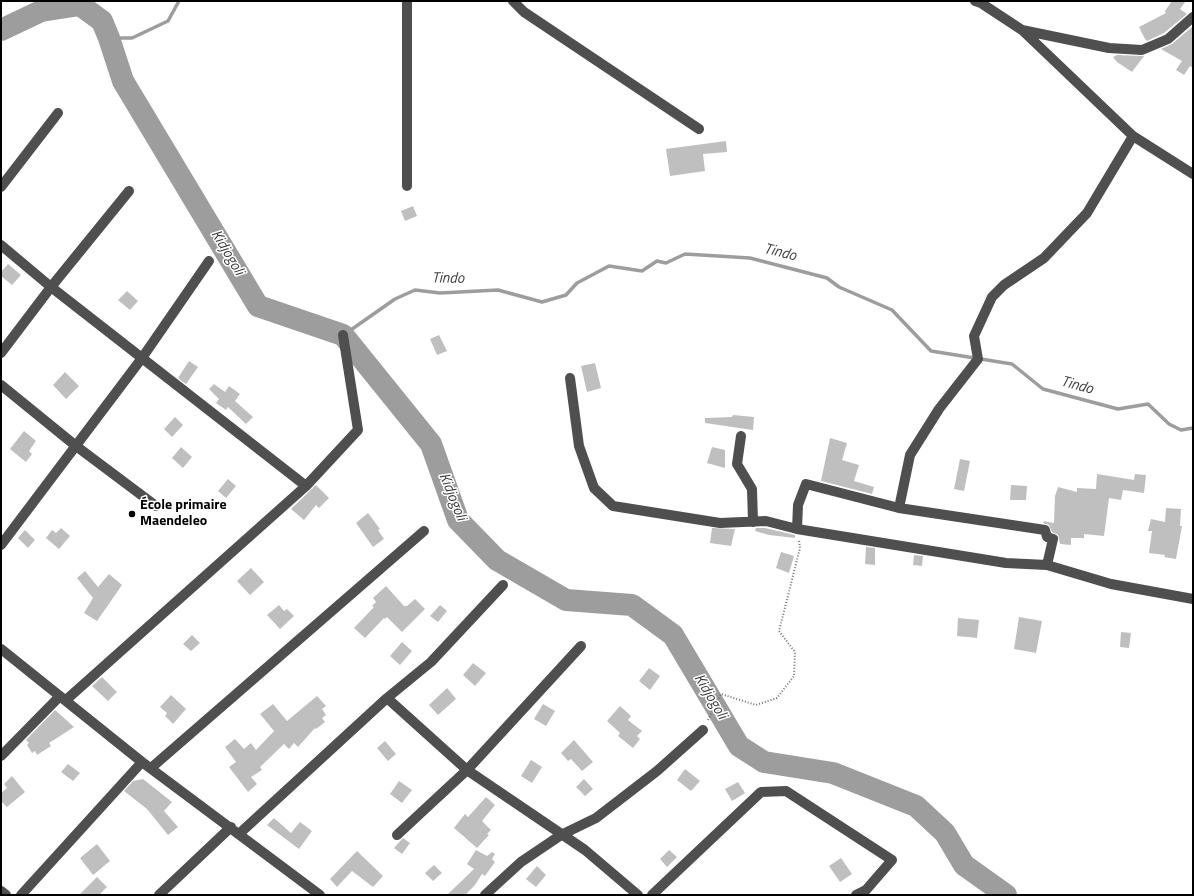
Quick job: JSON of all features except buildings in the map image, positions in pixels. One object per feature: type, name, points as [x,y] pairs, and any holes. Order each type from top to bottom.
[{"type":"street","points":[[407,1],[407,186]]},
{"type":"street","points":[[513,1],[524,12],[699,129]]},
{"type":"street","points":[[975,1],[981,3],[1022,30],[1133,136],[1193,174]]},
{"type":"street","points":[[1022,30],[1109,48],[1142,50],[1168,39],[1193,17]]},
{"type":"street","points":[[1,187],[58,113]]},
{"type":"street","points":[[899,508],[910,455],[938,409],[978,359],[974,336],[992,297],[1004,285],[1044,258],[1087,213],[1133,136]]},
{"type":"street","points":[[1,353],[51,287],[129,191]]},
{"type":"street","points":[[1,245],[51,287],[306,486]]},
{"type":"street","points":[[1,545],[142,358],[209,261]]},
{"type":"street","points":[[1,756],[63,698],[306,486],[358,430],[343,335]]},
{"type":"street","points":[[570,378],[579,446],[594,488],[613,506],[720,523],[766,521],[797,529],[1006,563],[1047,565],[1111,584],[1193,599]]},
{"type":"street","points":[[1,385],[76,446],[156,506]]},
{"type":"street","points":[[741,436],[737,464],[752,489],[753,522]]},
{"type":"street","points":[[797,529],[798,505],[806,484],[899,508],[1045,530],[1047,537],[1053,539],[1047,565]]},
{"type":"street","points":[[151,768],[424,531]]},
{"type":"street","points":[[159,895],[387,698],[431,662],[503,585]]},
{"type":"street","points":[[397,835],[468,770],[581,646]]},
{"type":"street","points":[[1,649],[142,762],[236,830],[320,895]]},
{"type":"street","points":[[387,698],[468,770],[560,835],[586,850],[638,895]]},
{"type":"street","points":[[485,895],[521,862],[560,835],[596,818],[656,771],[704,730]]},
{"type":"street","points":[[21,895],[142,762]]},
{"type":"street","points":[[652,895],[761,792],[786,790],[892,860],[866,890],[856,895]]},
{"type":"street","points":[[1,891],[6,895]]},
{"type":"path","points":[[704,730],[721,694],[756,705],[777,698],[794,676],[794,652],[779,631],[800,548],[797,529]]},
{"type":"waterway","points":[[109,38],[132,38],[168,21],[179,1]]},
{"type":"waterway","name":"Kidjogoli","points":[[1,30],[41,11],[80,5],[102,21],[123,81],[258,306],[343,335],[431,444],[458,520],[497,560],[566,600],[632,605],[673,635],[739,746],[764,762],[833,773],[916,806],[945,833],[964,865],[1006,895]]},
{"type":"waterway","name":"Tindo","points":[[345,334],[395,299],[415,290],[440,293],[498,290],[542,302],[566,295],[577,283],[609,266],[642,271],[657,261],[666,263],[685,254],[750,258],[827,278],[839,287],[892,310],[931,351],[1012,364],[1043,389],[1118,409],[1148,404],[1169,424],[1181,430],[1193,428]]},
{"type":"place","name":"École primaire Maendeleo","points":[[132,514]]}]
